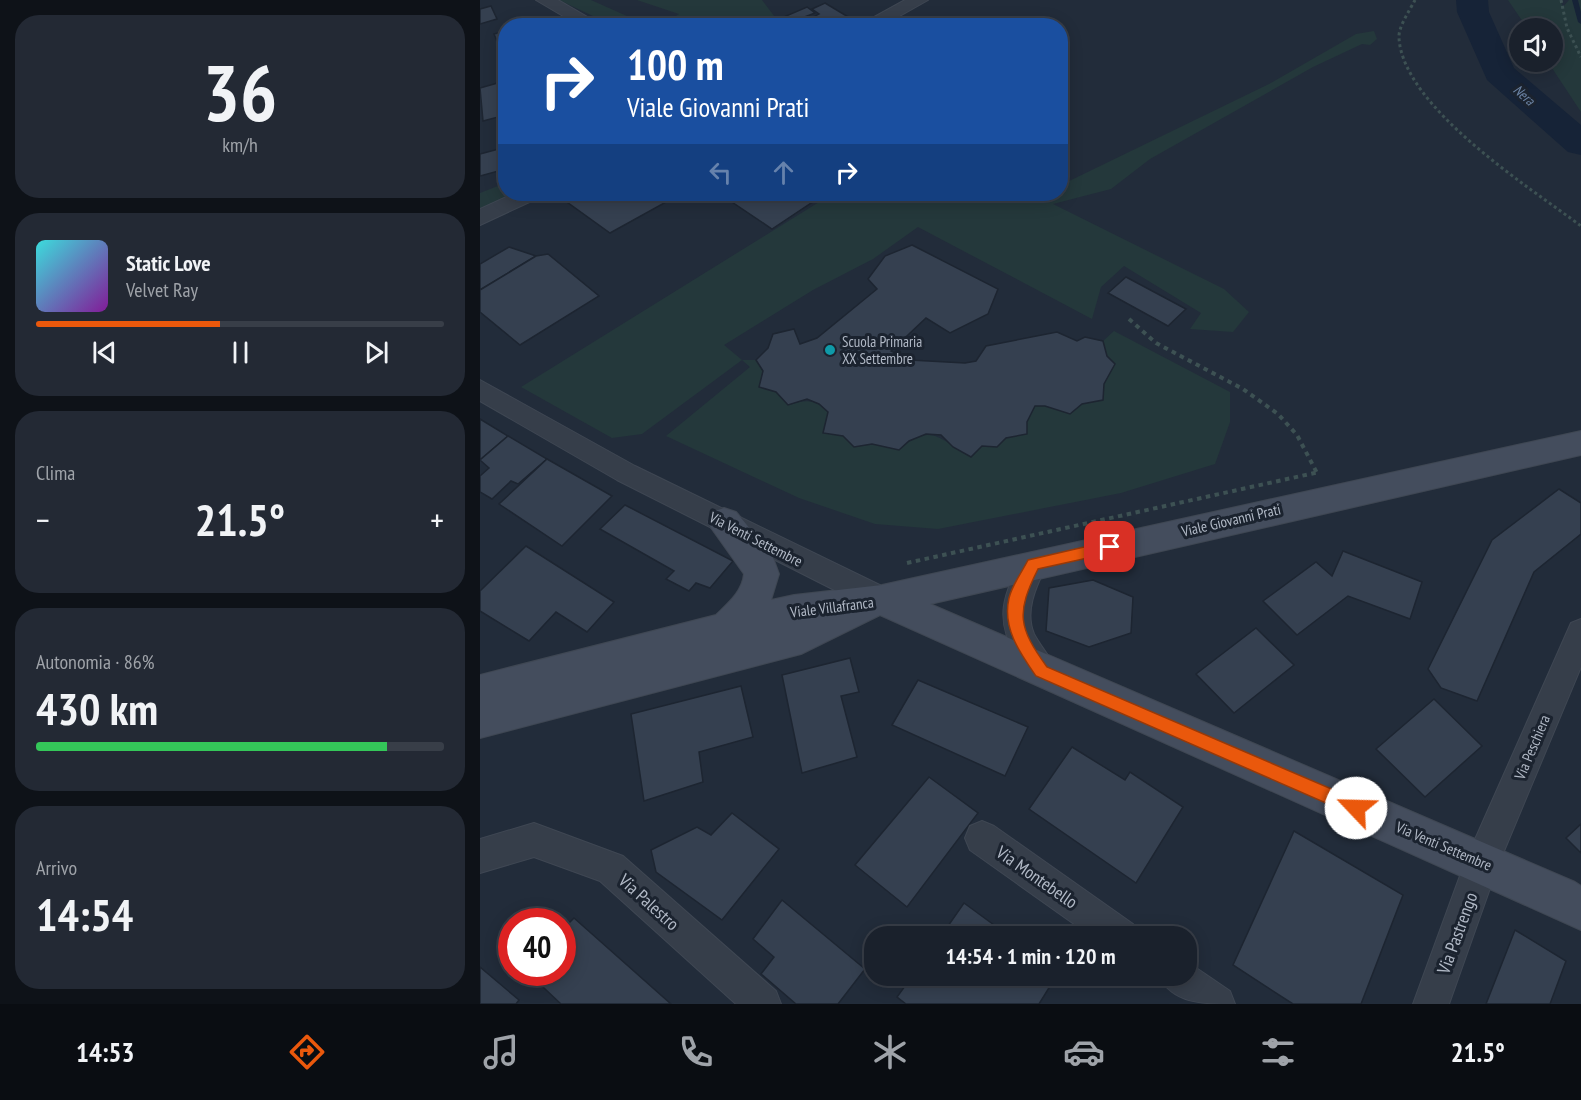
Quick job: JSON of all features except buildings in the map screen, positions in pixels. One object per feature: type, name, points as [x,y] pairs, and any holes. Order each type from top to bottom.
[{"type":"main road","name":"Viale Giovanni Prati","points":[[882,600],[1034,564],[1581,443]]},
{"type":"main road","points":[[724,522],[760,565],[763,573],[752,603],[728,627]]},
{"type":"main road","name":"Viale Villafranca","points":[[480,692],[794,610],[882,600]]},
{"type":"main road","name":"Viale Villafranca","points":[[480,720],[801,638],[882,600]]},
{"type":"main road","name":"Via Venti Settembre","points":[[882,600],[1482,862],[1560,897],[1581,909]]},
{"type":"street","points":[[545,0],[579,18]]},
{"type":"street","points":[[883,18],[919,0]]},
{"type":"street","points":[[480,218],[515,201]]},
{"type":"street","name":"Via Venti Settembre","points":[[480,389],[626,473],[882,600]]},
{"type":"street","name":"Via Venti Settembre","points":[[1034,564],[1017,597],[1015,616],[1022,645],[1042,671]]},
{"type":"street","name":"Via Peschiera","points":[[1482,862],[1581,632]]},
{"type":"street","name":"Via Montebello","points":[[982,838],[1107,926]]},
{"type":"street","name":"Via Palestro","points":[[480,856],[534,840],[611,868],[763,1004]]},
{"type":"street","name":"Via Pastrengo","points":[[1431,1004],[1482,862]]},
{"type":"street","points":[[1192,986],[1217,1004]]},
{"type":"path","points":[[1415,0],[1398,35],[1404,60],[1416,83],[1452,124],[1581,226]]},
{"type":"path","points":[[1561,0],[1567,28],[1581,57]]},
{"type":"path","points":[[1130,319],[1156,343],[1243,389],[1278,414],[1298,435],[1317,473]]},
{"type":"green space","points":[[559,0],[591,0],[631,18],[597,18]]},
{"type":"green space","points":[[637,0],[762,0],[776,18],[673,18],[679,14]]},
{"type":"green space","points":[[1508,0],[1560,0],[1563,7],[1569,0],[1581,0],[1581,112],[1555,72],[1563,72],[1563,18],[1520,18]]},
{"type":"green space","points":[[1374,31],[1377,39],[1370,45],[1362,44],[1313,67],[1150,159],[1111,189],[1068,200],[1068,182],[1269,84],[1356,34]]},
{"type":"green space","points":[[498,186],[498,201],[501,201],[480,211],[480,193]]},
{"type":"green space","points":[[821,201],[1065,201],[1053,204],[1224,289],[1249,312],[1233,332],[1190,329],[1201,313],[1124,266],[1101,287],[1092,319],[918,227],[873,259],[813,290],[724,345],[742,360],[642,434],[612,438],[521,387]]},
{"type":"green space","points":[[1114,331],[1230,392],[1230,422],[1215,464],[1121,493],[938,529],[875,524],[799,498],[666,436],[750,367],[742,360],[756,360],[763,371],[759,387],[776,392],[788,405],[810,401],[823,407],[828,412],[824,433],[843,436],[854,447],[872,444],[899,450],[919,436],[928,435],[943,440],[971,457],[982,446],[997,447],[1006,438],[1027,434],[1027,422],[1035,406],[1045,406],[1070,414],[1082,404],[1103,400],[1104,384],[1115,364],[1107,356],[1103,341]]},
{"type":"waterway","name":"Nera","points":[[1472,0],[1473,12],[1499,73],[1581,144]]},
{"type":"waterway","points":[[1575,0],[1581,22]]},
{"type":"place","name":"Scuola Primaria XX Settembre","points":[[830,350]]},
{"type":"route","points":[[1110,547],[1034,564],[1017,597],[1015,616],[1022,645],[1042,671],[1356,808]]}]
